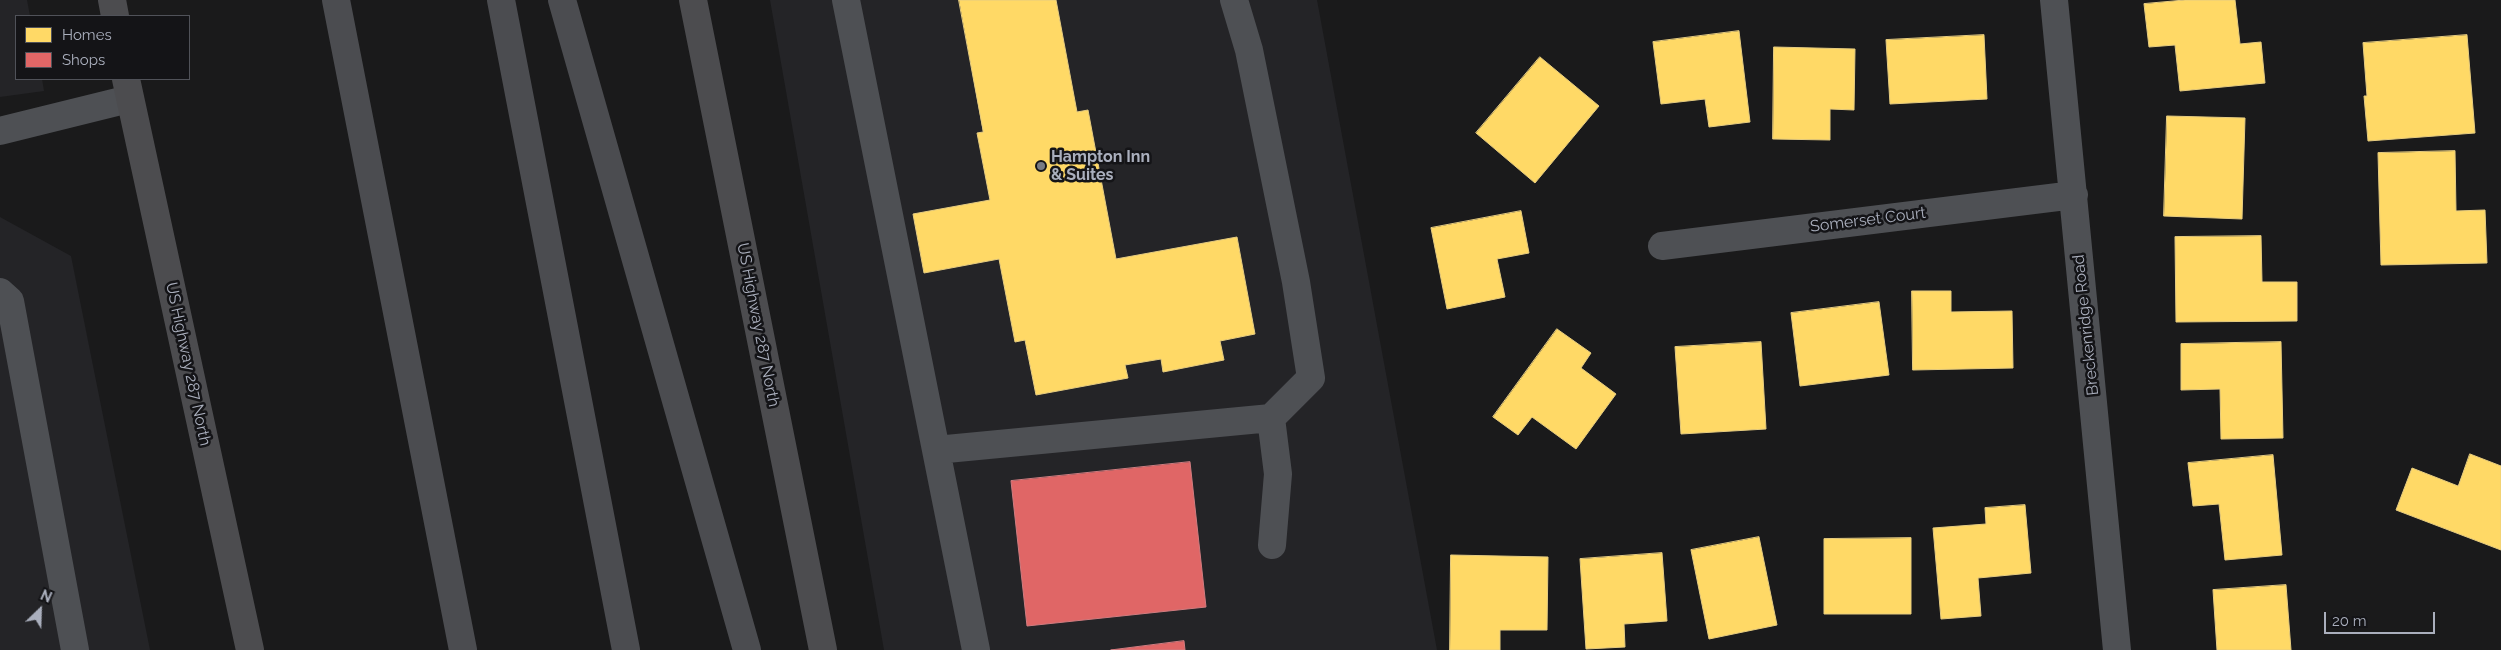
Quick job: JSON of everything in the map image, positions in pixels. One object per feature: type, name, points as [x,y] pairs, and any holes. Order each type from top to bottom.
[{"type":"highway","points":[[336,0],[463,650]]},
{"type":"highway","points":[[501,0],[626,650]]},
{"type":"highway","points":[[562,0],[747,650]]},
{"type":"main road","points":[[112,0],[115,15]]},
{"type":"main road","name":"US Highway 287 North","points":[[693,0],[823,650]]},
{"type":"main road","name":"US Highway 287 North","points":[[127,89],[250,650]]},
{"type":"street","points":[[846,0],[976,650]]},
{"type":"street","points":[[936,450],[1271,418],[1311,378],[1296,282],[1249,50],[1234,0]]},
{"type":"street","name":"Breckenridge Road","points":[[2054,0],[2117,650]]},
{"type":"street","points":[[0,131],[127,89]]},
{"type":"street","name":"Somerset Court","points":[[1662,246],[2074,195]]},
{"type":"street","points":[[0,292],[10,301],[75,650]]},
{"type":"street","points":[[1271,418],[1278,474],[1272,546]]},
{"type":"shaded area","points":[[0,0],[27,0],[30,15],[15,15],[15,80],[42,80],[44,91],[0,97]]},
{"type":"shaded area","points":[[770,0],[1317,0],[1437,650],[884,650]]},
{"type":"shaded area","points":[[0,217],[71,256],[150,650],[0,650]]},
{"type":"building: Homes","name":"Hampton Inn & Suites","points":[[959,0],[1056,0],[1077,112],[1088,110],[1116,259],[1237,237],[1255,334],[1220,341],[1224,360],[1163,372],[1161,359],[1125,365],[1128,378],[1036,395],[1025,340],[1015,342],[999,259],[924,273],[913,214],[990,200],[977,133],[983,132]]},
{"type":"building: Homes","points":[[2185,0],[2235,0],[2240,44],[2261,42],[2265,83],[2180,91],[2175,45],[2149,47],[2144,4]]},
{"type":"building: Homes","points":[[1739,31],[1750,122],[1709,127],[1705,99],[1661,104],[1653,42]]},
{"type":"building: Homes","points":[[1984,35],[1987,99],[1890,104],[1886,40]]},
{"type":"building: Homes","points":[[2467,35],[2475,133],[2368,141],[2364,96],[2367,96],[2363,43]]},
{"type":"building: Homes","points":[[1774,47],[1855,49],[1854,110],[1830,109],[1830,140],[1773,139]]},
{"type":"building: Homes","points":[[1540,57],[1599,106],[1535,183],[1476,133]]},
{"type":"building: Homes","points":[[2167,116],[2245,118],[2242,219],[2164,216]]},
{"type":"building: Homes","points":[[2455,151],[2456,211],[2485,210],[2487,263],[2381,265],[2378,153]]},
{"type":"building: Homes","points":[[1521,211],[1529,253],[1497,259],[1505,297],[1447,309],[1431,228]]},
{"type":"building: Homes","points":[[2261,236],[2262,282],[2297,282],[2297,321],[2176,322],[2175,237]]},
{"type":"building: Homes","points":[[1912,291],[1951,291],[1951,312],[2012,311],[2013,368],[1913,370]]},
{"type":"building: Homes","points":[[1879,302],[1889,375],[1800,386],[1791,313]]},
{"type":"building: Homes","points":[[1557,329],[1591,353],[1581,368],[1616,394],[1576,449],[1532,417],[1518,435],[1493,417]]},
{"type":"building: Homes","points":[[1761,342],[1766,429],[1681,434],[1675,347]]},
{"type":"building: Homes","points":[[2281,342],[2283,438],[2221,439],[2220,389],[2181,390],[2181,344]]},
{"type":"building: Homes","points":[[2470,454],[2501,466],[2501,550],[2396,510],[2412,468],[2458,486]]},
{"type":"building: Homes","points":[[2273,455],[2282,555],[2225,560],[2219,504],[2193,506],[2188,463]]},
{"type":"building: Homes","points":[[2025,505],[2031,573],[1978,578],[1981,616],[1941,619],[1933,528],[1986,524],[1985,508]]},
{"type":"building: Homes","points":[[1759,537],[1777,625],[1709,639],[1691,550]]},
{"type":"building: Homes","points":[[1911,538],[1911,614],[1824,614],[1824,539]]},
{"type":"building: Homes","points":[[1662,553],[1667,621],[1624,624],[1625,647],[1586,649],[1580,559]]},
{"type":"building: Homes","points":[[1451,555],[1548,557],[1547,630],[1500,630],[1500,650],[1450,650]]},
{"type":"building: Homes","points":[[2286,585],[2291,650],[2217,650],[2213,590]]},
{"type":"building: Shops","points":[[1190,462],[1206,607],[1027,626],[1011,481]]},
{"type":"building: Shops","points":[[1184,641],[1185,650],[1111,650]]},
{"type":"place","name":"Hampton Inn & Suites","points":[[1041,166]]}]
